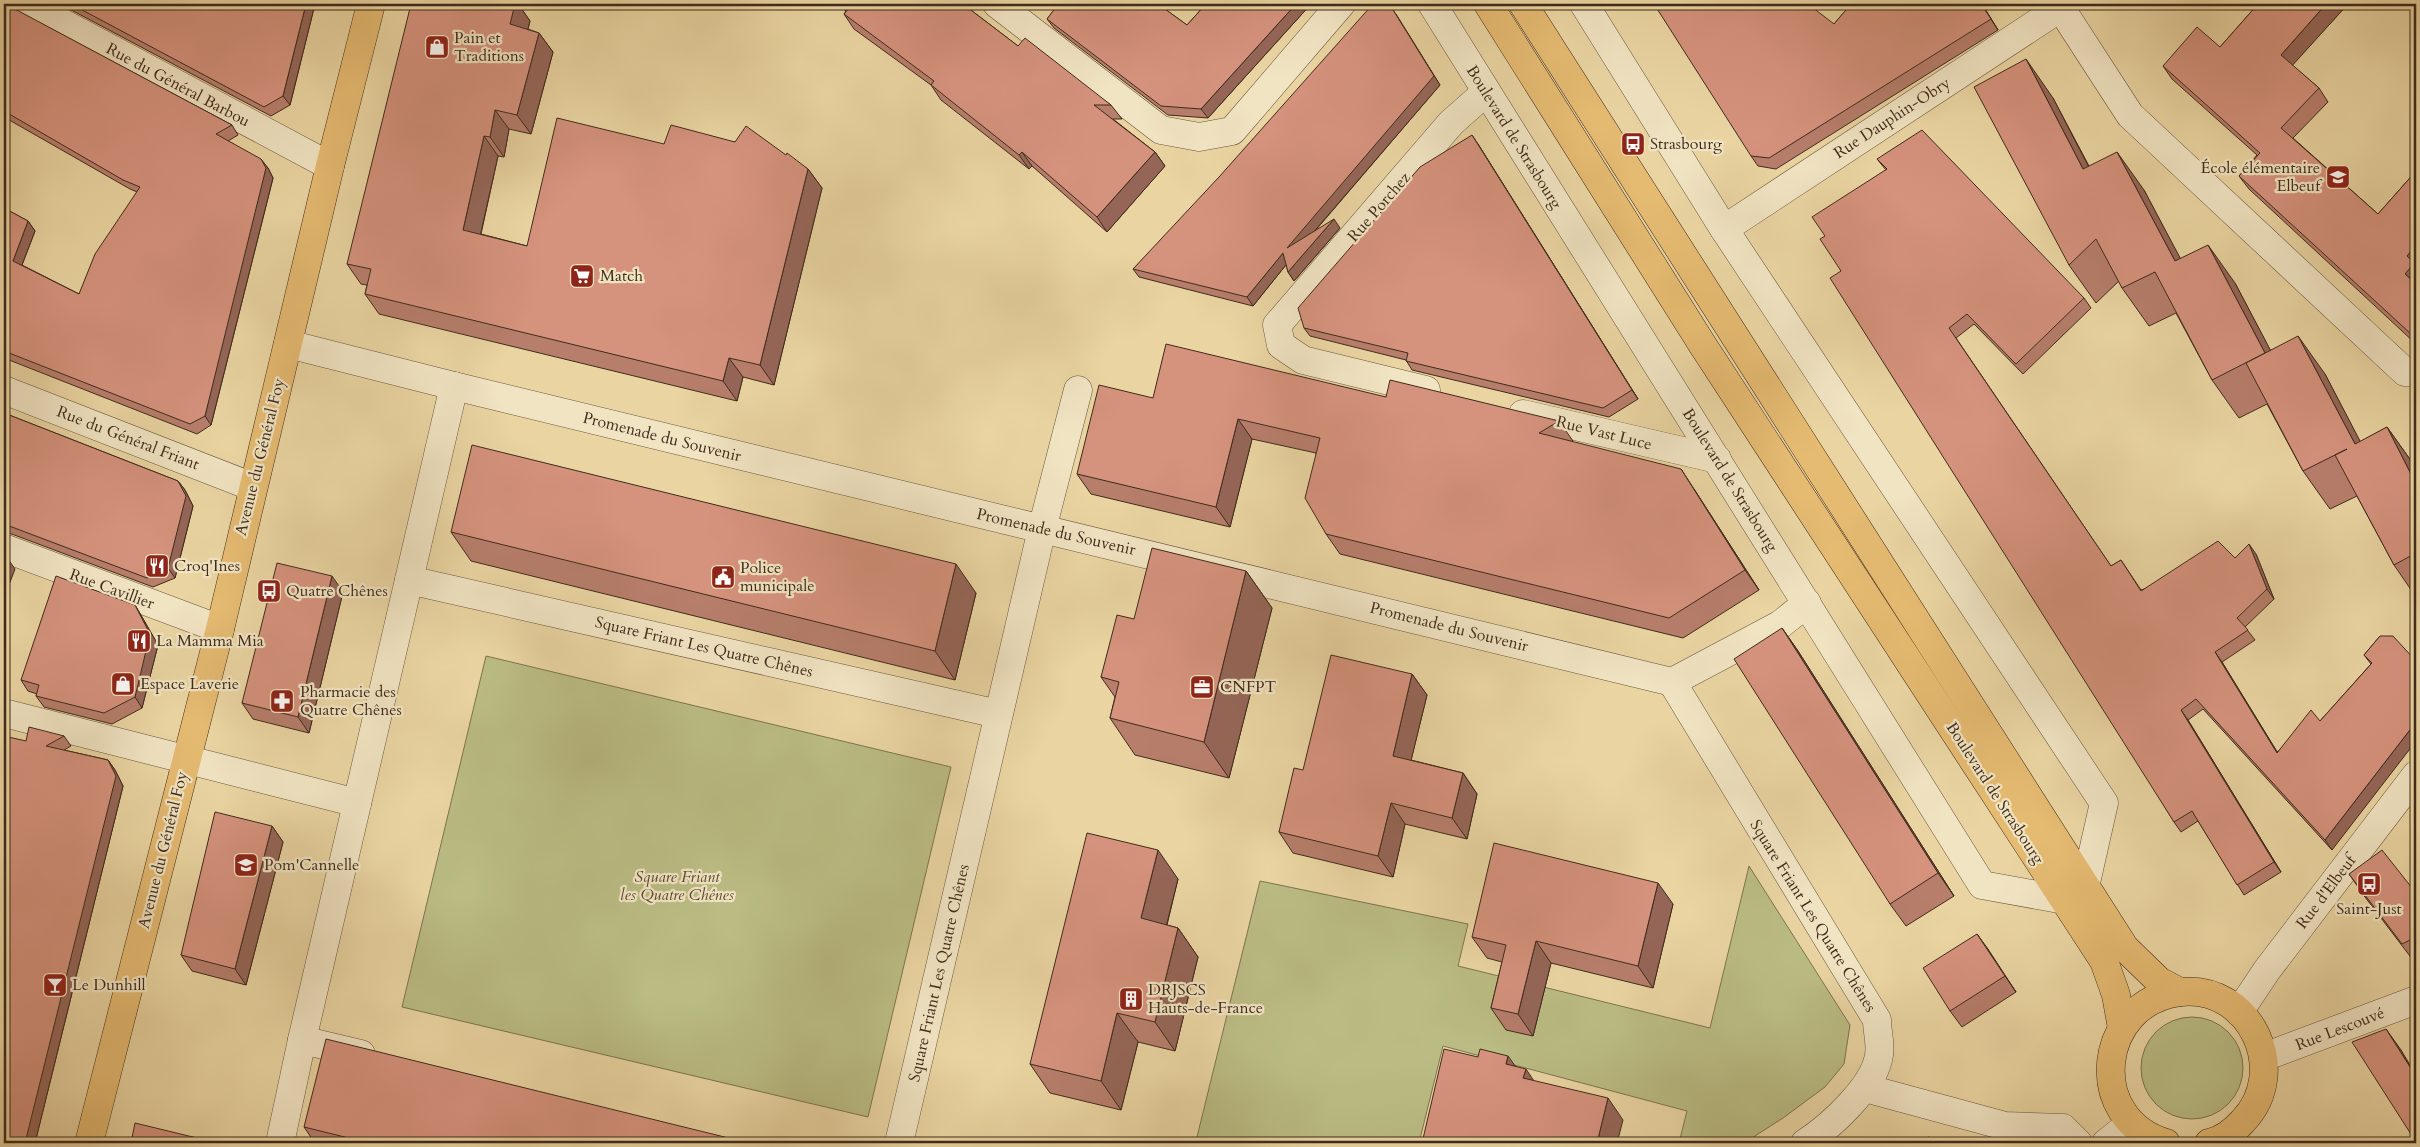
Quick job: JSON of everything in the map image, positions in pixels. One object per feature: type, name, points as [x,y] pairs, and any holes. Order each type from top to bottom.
[{"type":"main road","name":"Avenue du Général Foy","points":[[90,1143],[220,629],[330,166],[371,4]]},
{"type":"main road","name":"Boulevard de Strasbourg","points":[[1488,4],[1702,344],[2075,893],[2124,948],[2159,981],[2180,992]]},
{"type":"main road","name":"Boulevard de Strasbourg","points":[[1523,4],[2075,893],[2116,994],[2122,1028]]},
{"type":"main road","points":[[2159,1142],[2131,1123],[2119,1106],[2111,1087],[2110,1066],[2113,1046],[2122,1028],[2137,1010],[2158,998],[2180,992],[2201,993],[2222,1000],[2239,1012],[2251,1026],[2259,1041],[2264,1057],[2263,1088],[2252,1112],[2232,1137],[2209,1143]]},
{"type":"street","name":"Rue du Général Barbou","points":[[27,4],[330,166]]},
{"type":"street","points":[[997,4],[1161,130],[1199,137],[1232,131],[1341,4]]},
{"type":"street","name":"Boulevard de Strasbourg","points":[[1432,4],[1982,884],[2075,893]]},
{"type":"street","points":[[1584,4],[1724,229],[2104,803],[2075,893]]},
{"type":"street","points":[[2063,6],[2130,115],[2406,372],[2416,372]]},
{"type":"street","name":"Rue Dauphin-Obry","points":[[1724,229],[2063,6]]},
{"type":"street","name":"Rue Porchez","points":[[1446,395],[1303,360],[1281,345],[1277,325],[1451,123],[1486,92]]},
{"type":"street","name":"Promenade du Souvenir","points":[[288,344],[1672,682]]},
{"type":"street","points":[[280,1143],[302,1040],[454,386]]},
{"type":"street","name":"Rue du Général Friant","points":[[4,390],[253,488]]},
{"type":"street","name":"Square Friant Les Quatre Chênes","points":[[899,1143],[998,714],[1042,529],[1078,390]]},
{"type":"street","name":"Rue Vast Luce","points":[[1503,409],[1717,459]]},
{"type":"street","name":"Rue Cavillier","points":[[4,548],[220,629]]},
{"type":"street","name":"Square Friant Les Quatre Chênes","points":[[409,580],[998,714]]},
{"type":"street","points":[[1672,682],[1780,624],[1807,603]]},
{"type":"street","name":"Square Friant Les Quatre Chênes","points":[[1672,682],[1877,1020],[1879,1056],[1865,1088],[1820,1134],[1805,1143]]},
{"type":"street","points":[[4,713],[357,803]]},
{"type":"street","name":"Rue d'Elbeuf","points":[[2239,1012],[2267,970],[2416,775]]},
{"type":"street","name":"Rue Lescouvé","points":[[2264,1057],[2416,1000]]},
{"type":"street","points":[[302,1040],[388,1060]]},
{"type":"street","points":[[1865,1088],[2005,1126],[2062,1128],[2078,1143]]},
{"type":"street","points":[[2106,1143],[2131,1123]]},
{"type":"green space","name":"Square Friant les Quatre Chênes","points":[[486,656],[951,767],[868,1117],[402,1007]]},
{"type":"green space","points":[[1749,866],[1850,1025],[1844,1064],[1825,1087],[1783,1118],[1744,1143],[1679,1143],[1687,1111],[1443,1046],[1419,1143],[1206,1143],[1196,1141],[1260,881],[1468,924],[1458,966],[1710,1028]]},
{"type":"green space","points":[[2192,1017],[2212,1021],[2228,1032],[2239,1048],[2243,1068],[2239,1088],[2228,1104],[2212,1115],[2192,1119],[2172,1115],[2156,1104],[2145,1088],[2141,1068],[2145,1048],[2156,1032],[2172,1021]]},
{"type":"building","points":[[4,4],[8,4],[232,125],[216,134],[261,159],[266,168],[205,416],[190,424],[4,351],[4,208],[28,221],[13,261],[79,294],[95,254],[140,187],[123,180],[4,111]]},
{"type":"building","points":[[71,4],[306,4],[283,96],[264,107]]},
{"type":"building","points":[[411,4],[515,4],[510,24],[539,33],[517,115],[495,110],[490,137],[484,136],[463,230],[527,246],[557,118],[664,144],[671,125],[735,142],[746,126],[808,169],[760,365],[729,358],[723,381],[365,294],[371,269],[347,264]]},
{"type":"building","points":[[846,4],[963,4],[1018,46],[1025,38],[1111,105],[1094,105],[1155,152],[1097,217],[1022,152],[1019,155],[931,85],[934,81],[844,14],[850,7]]},
{"type":"building","points":[[1052,4],[1158,4],[1187,25],[1206,4],[1296,4],[1201,109],[1161,106],[1047,19],[1056,7]]},
{"type":"building","points":[[1654,4],[1808,4],[1834,24],[1851,4],[1981,4],[1991,19],[1769,158],[1751,156]]},
{"type":"building","points":[[2258,4],[2326,4],[2281,55],[2319,88],[2281,128],[2378,214],[2416,171],[2416,245],[2407,256],[2414,263],[2405,274],[2416,284],[2416,329],[2411,334],[2239,176],[2260,153],[2163,66],[2197,27],[2220,47]]},
{"type":"building","points":[[1372,5],[1390,5],[1434,76],[1287,248],[1334,219],[1288,272],[1283,253],[1247,297],[1133,269],[1219,177]]},
{"type":"building","points":[[2026,59],[2083,169],[2117,152],[2175,261],[2208,245],[2265,353],[2212,380],[2155,272],[2122,288],[2096,239],[2069,265],[1974,87]]},
{"type":"building","points":[[1922,130],[2084,298],[2016,364],[1967,314],[1949,328],[2111,566],[2121,560],[2141,591],[2218,541],[2235,558],[2249,544],[2267,589],[2237,618],[2248,630],[2215,652],[2277,753],[2311,710],[2320,721],[2372,663],[2364,655],[2380,636],[2393,636],[2416,661],[2416,722],[2325,840],[2196,699],[2181,710],[2274,862],[2237,885],[2192,811],[2174,822],[1830,278],[1841,271],[1820,239],[1825,236],[1812,217],[1887,169],[1877,159]]},
{"type":"building","points":[[1472,135],[1632,390],[1603,408],[1406,361],[1408,353],[1304,328],[1298,308],[1420,167]]},
{"type":"building","points":[[2298,336],[2355,444],[2387,427],[2416,484],[2416,553],[2394,565],[2335,455],[2303,471],[2246,363]]},
{"type":"building","points":[[1166,344],[1386,397],[1390,380],[1559,421],[1539,433],[1681,469],[1745,570],[1669,618],[1326,534],[1305,498],[1320,438],[1238,419],[1216,507],[1077,474],[1099,385],[1153,398]]},
{"type":"building","points":[[4,413],[178,481],[186,496],[168,568],[147,578],[4,524]]},
{"type":"building","name":"Police municipale","points":[[472,445],[956,564],[935,651],[451,532]]},
{"type":"building","points":[[1152,548],[1246,571],[1204,742],[1110,718],[1119,682],[1101,677],[1117,615],[1134,619]]},
{"type":"building","points":[[4,557],[8,559],[4,570]]},
{"type":"building","points":[[277,563],[332,576],[298,717],[242,703]]},
{"type":"building","points":[[56,576],[135,605],[150,634],[135,697],[104,713],[36,696],[39,685],[21,680]]},
{"type":"building","points":[[1782,628],[1938,873],[1890,904],[1734,659]]},
{"type":"building","points":[[1331,655],[1412,674],[1393,756],[1463,773],[1452,818],[1391,803],[1378,856],[1279,832],[1294,768],[1303,770]]},
{"type":"building","points":[[29,727],[64,736],[46,746],[108,760],[116,776],[25,1143],[4,1143],[4,736],[26,741]]},
{"type":"building","points":[[215,812],[272,826],[235,969],[181,955]]},
{"type":"building","name":"DRJSCS Hauts-de-France","points":[[1087,833],[1158,850],[1141,918],[1178,928],[1155,1022],[1117,1013],[1101,1081],[1030,1064]]},
{"type":"building","points":[[1494,843],[1658,883],[1638,966],[1536,941],[1518,1014],[1491,1008],[1506,945],[1472,937]]},
{"type":"building","points":[[2382,850],[2412,888],[2416,886],[2416,937],[2402,944],[2349,874]]},
{"type":"building","points":[[1977,934],[2005,976],[1950,1011],[1923,968]]},
{"type":"building","points":[[2386,1029],[2410,1067],[2416,1063],[2416,1142],[2352,1042]]},
{"type":"building","points":[[326,1039],[749,1143],[369,1143],[304,1127]]},
{"type":"building","points":[[1444,1049],[1478,1057],[1480,1049],[1508,1056],[1506,1064],[1526,1069],[1523,1078],[1608,1098],[1597,1143],[1422,1143]]},
{"type":"building","points":[[135,1123],[197,1138],[196,1143],[131,1143]]},
{"type":"building","points":[[1928,1137],[1955,1143],[1926,1143]]},
{"type":"building","points":[[1228,1139],[1246,1143],[1227,1143]]},
{"type":"place","name":"Pain et Traditions","points":[[437,47]]},
{"type":"place","name":"Strasbourg","points":[[1633,144]]},
{"type":"place","name":"École élémentaire Elbeuf","points":[[2338,177]]},
{"type":"place","name":"Match","points":[[582,276]]},
{"type":"place","name":"Croq'Ines","points":[[157,566]]},
{"type":"place","name":"Police municipale","points":[[723,577]]},
{"type":"place","name":"Quatre Chênes","points":[[269,591]]},
{"type":"place","name":"La Mamma Mia","points":[[139,641]]},
{"type":"place","name":"Espace Laverie","points":[[123,684]]},
{"type":"place","name":"CNFPT","points":[[1202,687]]},
{"type":"place","name":"Pharmacie des Quatre Chênes","points":[[282,701]]},
{"type":"place","name":"Pom'Cannelle","points":[[246,865]]},
{"type":"place","name":"Saint-Just","points":[[2369,884]]},
{"type":"place","name":"Le Dunhill","points":[[55,985]]},
{"type":"place","name":"DRJSCS Hauts-de-France","points":[[1131,999]]}]
